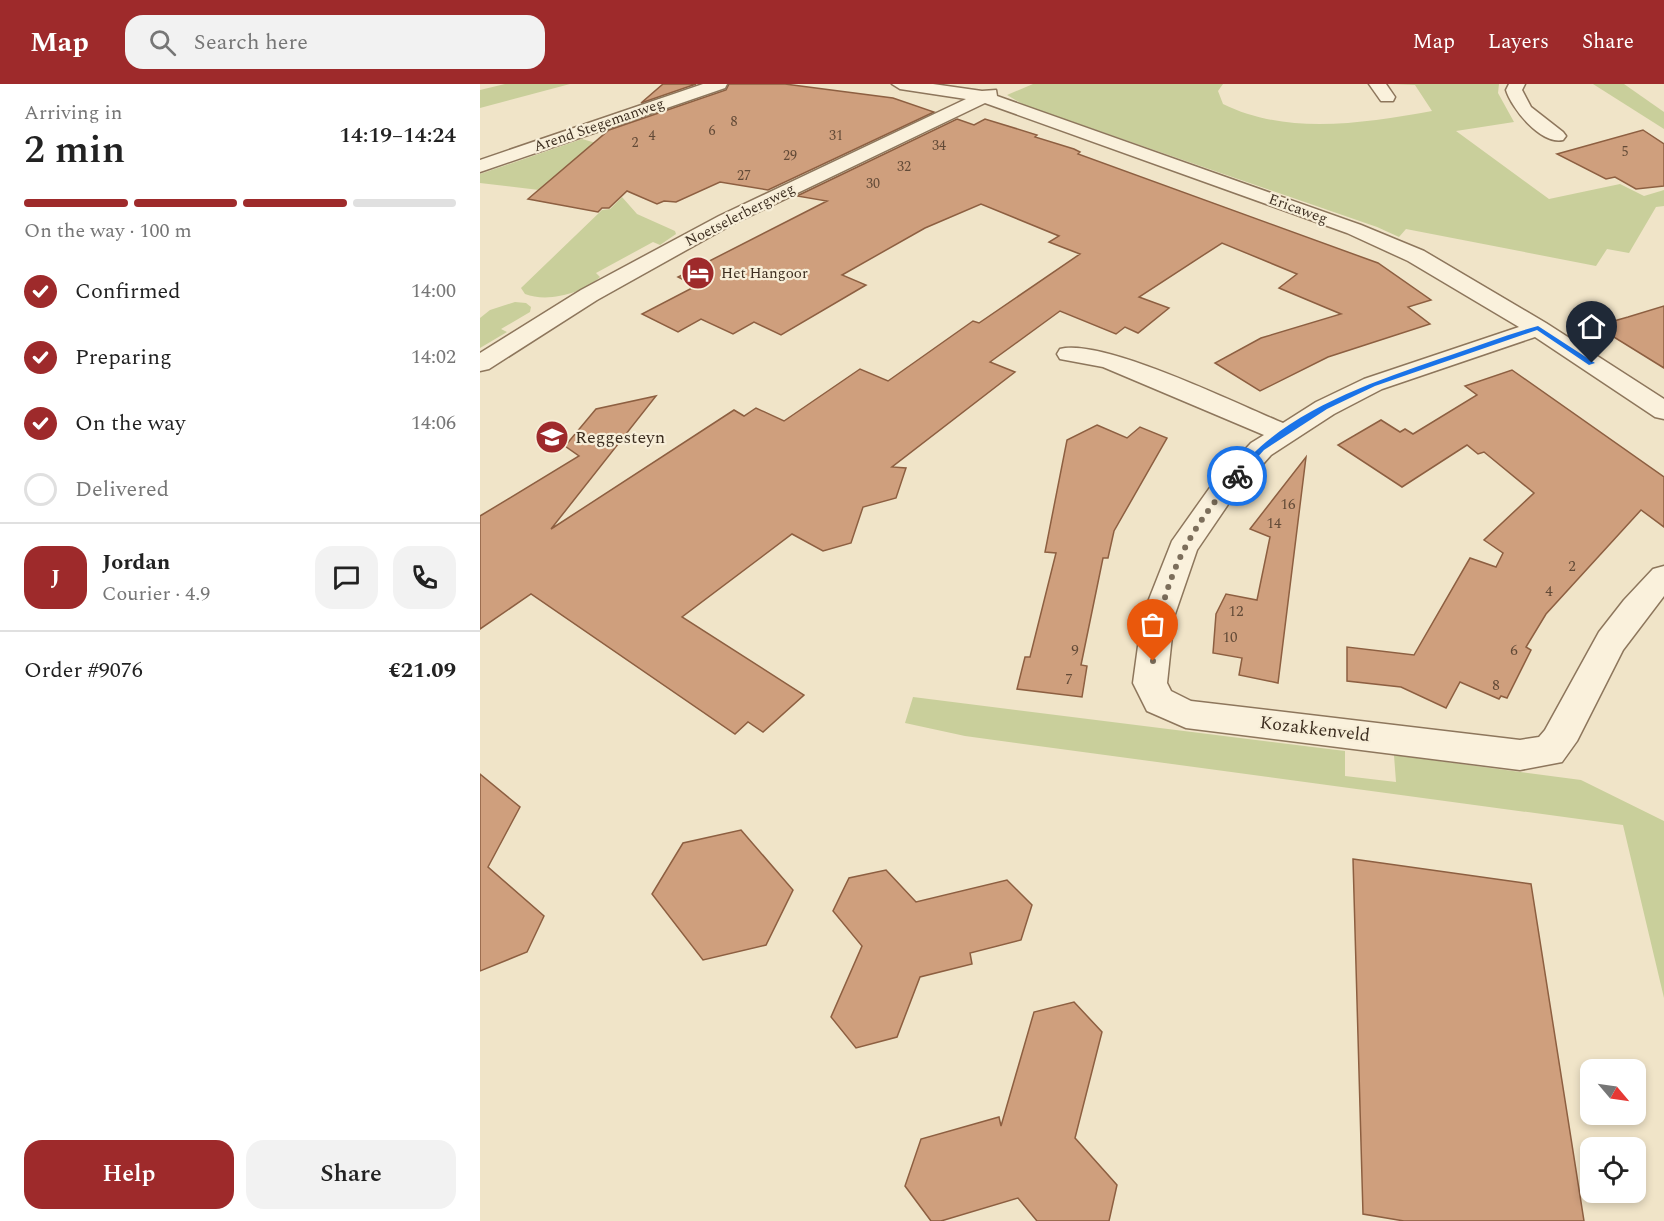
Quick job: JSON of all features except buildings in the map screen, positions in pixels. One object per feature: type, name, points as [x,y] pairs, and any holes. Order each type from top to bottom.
[{"type":"street","name":"Arend Stegemanweg","points":[[480,166],[718,84]]},
{"type":"street","name":"Ericaweg","points":[[900,84],[985,96],[1354,229],[1416,256],[1538,328],[1664,411]]},
{"type":"street","name":"Noetselerbergweg","points":[[480,364],[590,295],[726,220],[1010,84]]},
{"type":"street","points":[[1517,84],[1514,90],[1516,102],[1527,114],[1557,135]]},
{"type":"street","name":"Kozakkenveld","points":[[1538,328],[1373,384],[1324,408],[1272,441],[1221,493],[1183,548],[1158,617],[1150,683],[1159,701],[1186,714],[1520,755],[1549,752],[1565,733],[1595,668],[1629,613],[1664,577]]},
{"type":"street","points":[[1069,354],[1109,360],[1272,441],[1092,374],[1069,354]]},
{"type":"green space","points":[[505,84],[570,84],[480,108],[480,90]]},
{"type":"green space","points":[[1033,84],[1223,84],[1218,91],[1223,104],[1248,114],[1274,120],[1326,124],[1432,111],[1415,85],[1392,84],[1499,84],[1498,93],[1514,122],[1456,131],[1549,199],[1620,184],[1644,196],[1664,190],[1664,206],[1656,207],[1629,253],[1607,249],[1596,266],[1406,229],[1399,237],[1377,227],[1024,105],[1007,95]]},
{"type":"green space","points":[[1593,84],[1624,84],[1664,112],[1664,129]]},
{"type":"green space","points":[[582,139],[610,147],[539,190],[480,183],[480,174]]},
{"type":"green space","points":[[622,197],[637,214],[675,231],[676,234],[660,245],[653,242],[596,273],[600,277],[575,292],[554,297],[534,297],[525,294],[521,288],[602,210],[610,209]]},
{"type":"green space","points":[[515,302],[526,303],[531,307],[530,312],[501,329],[507,332],[480,348],[480,318],[490,310]]},
{"type":"green space","points":[[913,697],[1345,751],[1345,776],[1396,782],[1394,755],[1581,780],[1664,821],[1664,998],[1623,825],[965,736],[905,723]]},
{"type":"way so far","points":[[1153,661],[1158,617],[1183,548],[1221,493],[1237,476]]},
{"type":"place","name":"Het Hangoor","points":[[698,273]]},
{"type":"place","name":"Reggesteyn","points":[[552,437]]},
{"type":"route","points":[[1237,476],[1261,449],[1324,408],[1373,384],[1538,328],[1592,363]]}]
